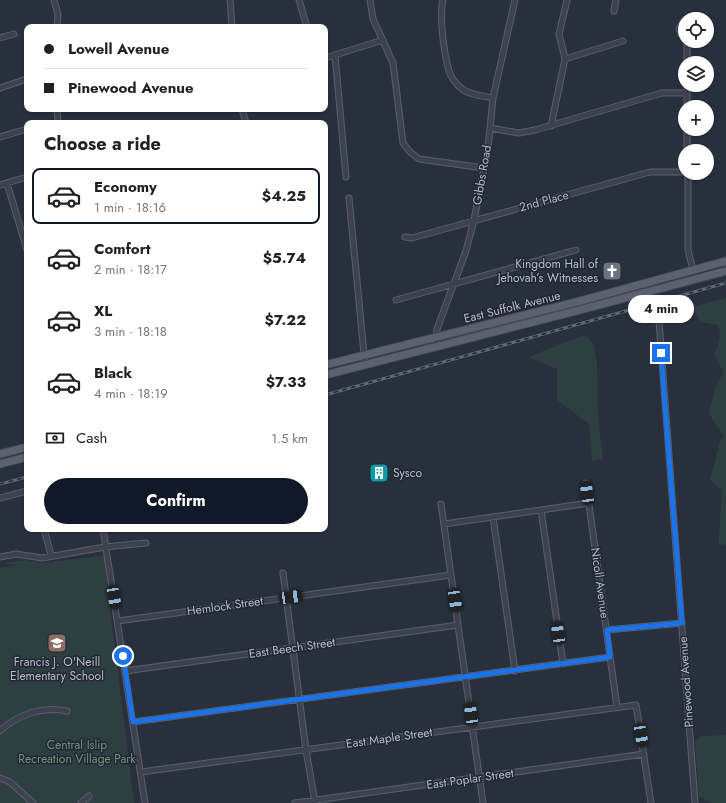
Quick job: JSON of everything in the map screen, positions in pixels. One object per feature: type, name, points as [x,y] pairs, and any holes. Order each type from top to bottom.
[{"type":"main road","name":"East Suffolk Avenue","points":[[328,364],[573,303],[726,261]]},
{"type":"main road","name":"East Suffolk Avenue","points":[[328,374],[588,308],[726,270]]},
{"type":"main road","points":[[0,454],[24,448]]},
{"type":"main road","points":[[0,464],[24,458]]},
{"type":"street","points":[[54,0],[58,14],[57,24]]},
{"type":"street","points":[[230,0],[232,24]]},
{"type":"street","points":[[299,0],[306,24]]},
{"type":"street","points":[[370,0],[373,19],[393,63],[403,143],[409,151],[419,159],[484,168]]},
{"type":"street","points":[[443,0],[441,15],[449,72],[454,81],[462,89],[471,94],[493,98]]},
{"type":"street","name":"Gibbs Road","points":[[436,346],[436,337],[452,285],[466,251],[474,220],[484,168],[493,98],[514,0]]},
{"type":"street","points":[[551,126],[565,59],[559,34],[567,0]]},
{"type":"street","points":[[614,11],[616,0]]},
{"type":"street","points":[[0,38],[14,34]]},
{"type":"street","points":[[328,57],[383,40]]},
{"type":"street","points":[[565,59],[623,41]]},
{"type":"street","points":[[335,55],[346,177]]},
{"type":"street","points":[[0,88],[24,81]]},
{"type":"street","points":[[490,128],[519,133],[551,126],[662,93],[687,93],[687,100]]},
{"type":"street","points":[[0,137],[24,130]]},
{"type":"street","name":"2nd Place","points":[[405,237],[412,238],[650,172],[678,172]]},
{"type":"street","points":[[0,185],[24,178]]},
{"type":"street","points":[[686,180],[688,250],[693,270]]},
{"type":"street","points":[[7,183],[24,240]]},
{"type":"street","points":[[349,198],[365,364]]},
{"type":"street","points":[[396,300],[576,250]]},
{"type":"street","name":"Pinewood Avenue","points":[[659,321],[695,803]]},
{"type":"street","name":"Nicoll Avenue","points":[[586,483],[617,707]]},
{"type":"street","points":[[0,498],[24,492]]},
{"type":"street","points":[[444,524],[589,503]]},
{"type":"street","points":[[441,504],[483,803]]},
{"type":"street","points":[[541,510],[563,664]]},
{"type":"street","points":[[493,517],[515,671]]},
{"type":"street","points":[[45,532],[51,555]]},
{"type":"street","points":[[103,532],[145,803]]},
{"type":"street","points":[[0,557],[16,554],[42,558],[51,555],[105,547],[146,543]]},
{"type":"street","points":[[283,573],[306,750],[315,802]]},
{"type":"street","name":"Hemlock Street","points":[[118,621],[451,575]]},
{"type":"street","points":[[607,630],[682,623]]},
{"type":"street","name":"East Beech Street","points":[[125,671],[458,626]]},
{"type":"street","points":[[133,722],[610,657]]},
{"type":"street","name":"East Maple Street","points":[[141,772],[636,705],[644,754]]},
{"type":"street","points":[[0,731],[22,714],[59,710],[67,711]]},
{"type":"street","points":[[644,754],[651,803]]},
{"type":"street","name":"East Poplar Street","points":[[295,803],[315,802],[644,754]]},
{"type":"street","points":[[0,778],[10,782],[33,803]]},
{"type":"street","points":[[81,803],[89,796]]},
{"type":"green space","points":[[726,298],[726,546],[719,544],[721,490],[710,480],[720,442],[724,436],[709,414],[715,388],[722,377],[723,372],[714,354],[719,343],[720,333],[718,325],[701,322],[692,307]]},
{"type":"green space","points":[[581,336],[587,337],[594,345],[597,364],[598,419],[603,459],[592,461],[589,424],[557,400],[557,369],[528,357]]},
{"type":"green space","name":"Central Islip Recreation Village Park","points":[[107,555],[108,591],[134,803],[0,803],[0,568],[17,565],[0,563],[26,560],[41,563]]},
{"type":"green space","points":[[726,735],[726,803],[712,803],[699,796],[695,741],[701,736]]},
{"type":"railway","points":[[328,394],[726,283]]},
{"type":"railway","points":[[0,484],[24,478]]},
{"type":"place","name":"Kingdom Hall of Jehovah’s Witnesses","points":[[612,271]]},
{"type":"place","name":"Sysco","points":[[379,473]]},
{"type":"place","name":"Francis J. O'Neill Elementary School","points":[[57,643]]},
{"type":"route","points":[[123,656],[133,722],[610,657],[607,630],[636,626],[682,623],[661,353]]}]
